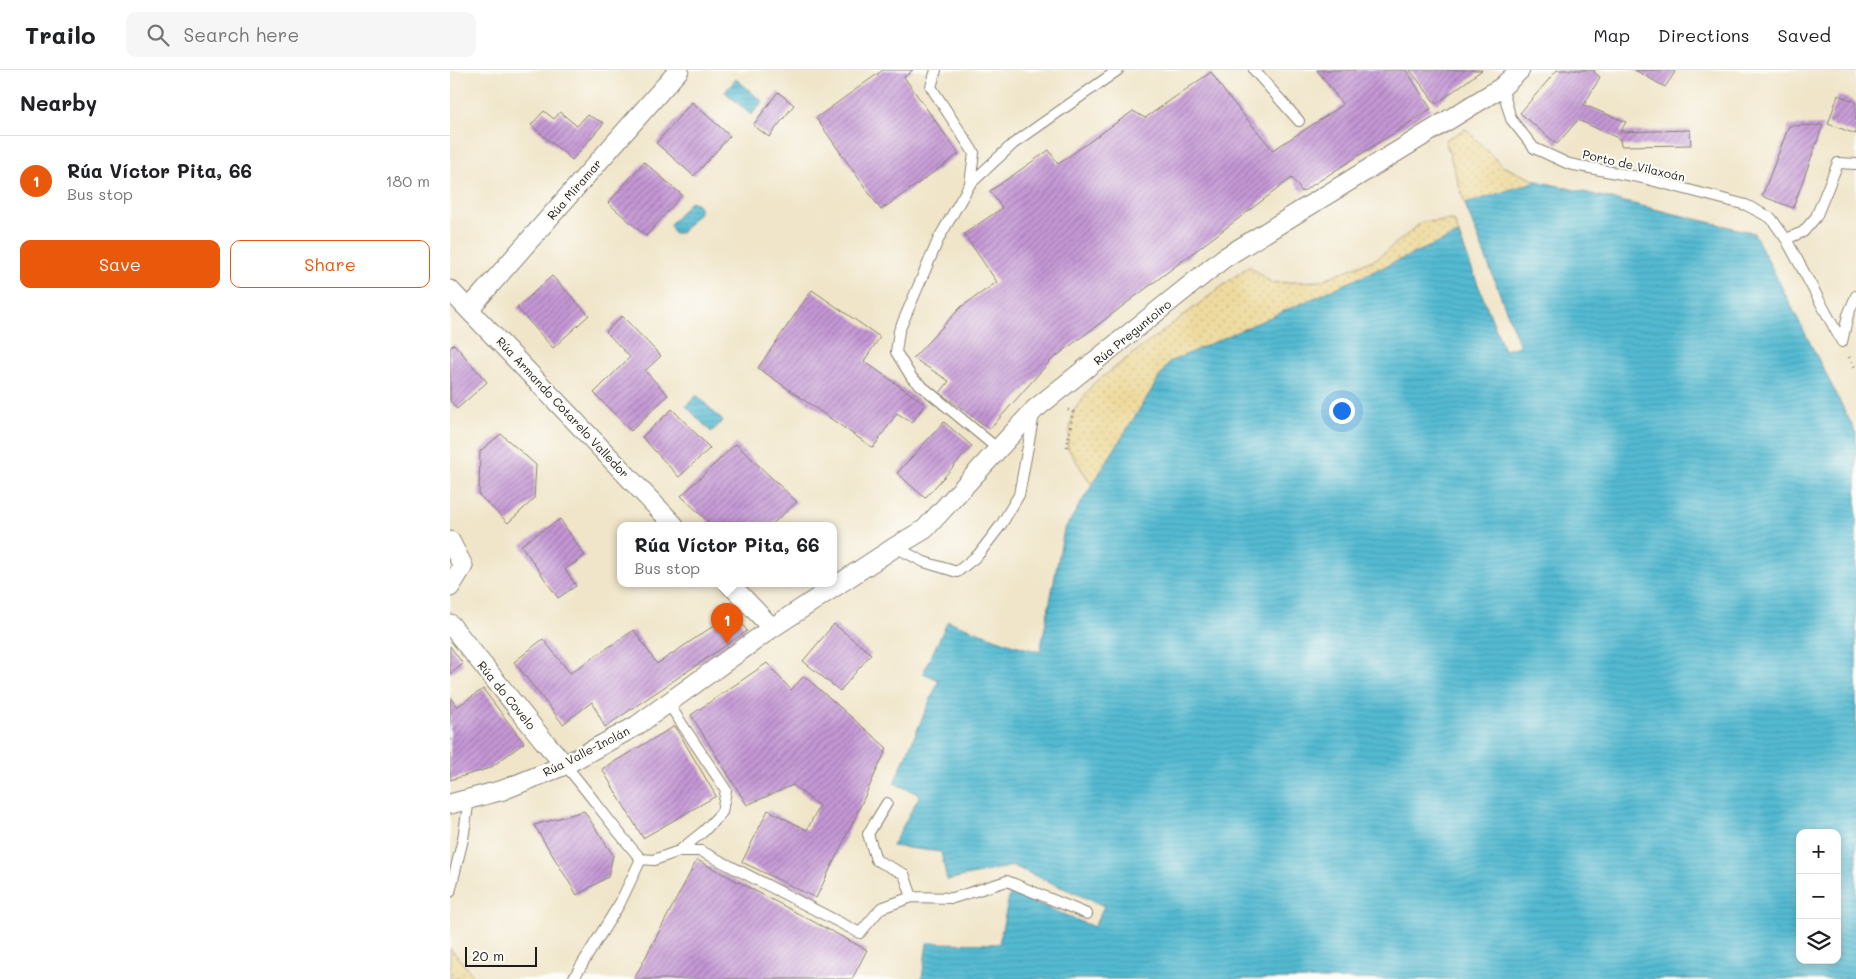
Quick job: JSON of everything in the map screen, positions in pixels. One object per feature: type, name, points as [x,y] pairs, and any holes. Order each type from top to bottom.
[{"type":"street","name":"Rúa Miramar","points":[[469,309],[679,70]]},
{"type":"street","name":"Rúa Preguntoiro","points":[[837,585],[925,529],[1042,404],[1224,258],[1502,87],[1520,70]]},
{"type":"street","name":"Rúa Armando Cotarelo Valledor","points":[[450,290],[671,522]]},
{"type":"street","points":[[450,541],[463,566],[450,587]]},
{"type":"street","points":[[733,587],[772,628]]},
{"type":"street","name":"Rúa Preguntoiro","points":[[668,703],[772,628],[834,587]]},
{"type":"street","name":"Rúa do Covelo","points":[[450,624],[565,765]]},
{"type":"street","name":"Rúa Valle-Inclán","points":[[450,804],[503,790],[565,765],[636,726],[668,703]]},
{"type":"lane","points":[[936,70],[931,86],[974,153],[970,184]]},
{"type":"lane","points":[[998,450],[912,378],[896,352],[899,331],[939,238],[970,184],[1013,144],[1118,70]]},
{"type":"lane","points":[[1254,70],[1299,120]]},
{"type":"lane","name":"Porto de Vilaxoán","points":[[1502,87],[1512,119],[1534,148],[1569,164],[1643,178],[1746,205],[1772,218],[1786,239],[1842,342],[1848,315],[1856,296]]},
{"type":"lane","points":[[1786,239],[1803,232],[1816,217],[1838,163],[1856,164]]},
{"type":"lane","points":[[894,547],[924,562],[957,572],[978,555],[1002,525],[1019,495],[1042,404]]},
{"type":"lane","points":[[565,765],[641,859],[654,860],[679,851],[704,831],[722,812],[726,790],[668,703]]},
{"type":"lane","points":[[450,892],[470,799]]},
{"type":"lane","points":[[887,803],[868,834],[876,860],[904,874],[912,897]]},
{"type":"lane","points":[[679,851],[701,851],[860,934],[881,908],[912,897],[953,898],[1007,880],[1087,914]]},
{"type":"lane","points":[[573,979],[620,903],[641,859]]},
{"type":"path","points":[[1042,404],[1073,412],[1067,448]]},
{"type":"sand","points":[[1466,129],[1502,166],[1537,181],[1754,233],[1477,234],[1465,204],[1445,140]]},
{"type":"sand","points":[[1454,220],[1472,270],[1118,525],[1067,447],[1073,412],[1093,384],[1249,266],[1272,283],[1319,281],[1378,258],[1422,222]]},
{"type":"sand","points":[[450,948],[476,979],[450,979]]},
{"type":"water","points":[[736,79],[763,102],[751,115],[725,92]]},
{"type":"water","points":[[1537,181],[1754,233],[1856,433],[1856,979],[922,979],[927,943],[999,944],[1010,892],[1094,927],[1104,906],[1013,866],[947,880],[941,852],[892,846],[920,795],[894,783],[939,680],[923,673],[948,621],[1011,644],[1040,652],[1064,530],[1169,362],[1458,234],[1504,350],[1520,346],[1465,204]]},
{"type":"water","points":[[691,201],[698,204],[701,210],[681,233],[674,233],[670,225]]},
{"type":"water","points":[[697,395],[723,421],[711,432],[686,406]]},
{"type":"building","points":[[883,70],[913,70],[904,77],[959,154],[881,210],[816,118]]},
{"type":"building","points":[[1317,70],[1406,70],[1431,109],[1302,192],[1292,178],[1050,361],[990,429],[940,393],[949,381],[913,358],[961,307],[997,282],[964,234],[1002,208],[990,191],[1049,150],[1058,164],[1133,111],[1145,118],[1211,72],[1226,94],[1273,150],[1343,105]]},
{"type":"building","points":[[1410,70],[1482,70],[1436,104]]},
{"type":"building","points":[[1557,70],[1595,70],[1594,72],[1600,77],[1584,105],[1626,122],[1620,132],[1690,130],[1691,145],[1621,146],[1620,139],[1578,120],[1557,144],[1520,113]]},
{"type":"building","points":[[1635,70],[1672,70],[1675,72],[1665,87]]},
{"type":"building","points":[[778,92],[794,105],[769,137],[753,125]]},
{"type":"building","points":[[1838,95],[1856,102],[1856,134],[1828,124]]},
{"type":"building","points":[[692,102],[730,136],[694,176],[656,143]]},
{"type":"building","points":[[544,111],[554,119],[560,112],[577,126],[587,115],[604,123],[572,160],[531,125]]},
{"type":"building","points":[[1823,125],[1793,208],[1762,196],[1789,126]]},
{"type":"building","points":[[644,162],[682,195],[646,236],[608,203]]},
{"type":"building","points":[[552,276],[589,315],[553,348],[517,308]]},
{"type":"building","points":[[812,290],[880,337],[864,361],[925,404],[912,423],[897,413],[873,448],[758,368]]},
{"type":"building","points":[[622,316],[661,356],[645,371],[668,395],[631,431],[594,393],[630,357],[606,332]]},
{"type":"building","points":[[454,344],[487,382],[457,409],[450,401],[450,348]]},
{"type":"building","points":[[672,409],[710,448],[679,477],[642,437]]},
{"type":"building","points":[[944,422],[972,446],[925,498],[897,473]]},
{"type":"building","points":[[501,434],[536,465],[534,499],[508,523],[479,495],[480,451]]},
{"type":"building","points":[[736,444],[797,502],[774,522],[709,522],[681,496]]},
{"type":"building","points":[[560,519],[585,556],[565,569],[576,586],[558,598],[521,545]]},
{"type":"building","points":[[734,612],[747,631],[605,727],[592,702],[563,724],[514,662],[543,639],[570,673],[634,630],[657,664]]},
{"type":"building","points":[[834,624],[871,654],[840,691],[803,661]]},
{"type":"building","points":[[450,646],[463,664],[450,674]]},
{"type":"building","points":[[767,663],[791,690],[804,676],[887,748],[816,898],[742,862],[768,810],[807,830],[819,806],[793,785],[747,805],[691,715]]},
{"type":"building","points":[[483,689],[524,743],[490,768],[450,780],[450,697],[457,707]]},
{"type":"building","points":[[675,726],[716,796],[643,838],[602,769]]},
{"type":"building","points":[[584,811],[613,855],[608,877],[577,895],[534,825]]},
{"type":"building","points":[[697,860],[867,950],[852,979],[634,979]]},
{"type":"place","name":"Rúa Víctor Pita, 66","points":[[727,644]]}]
